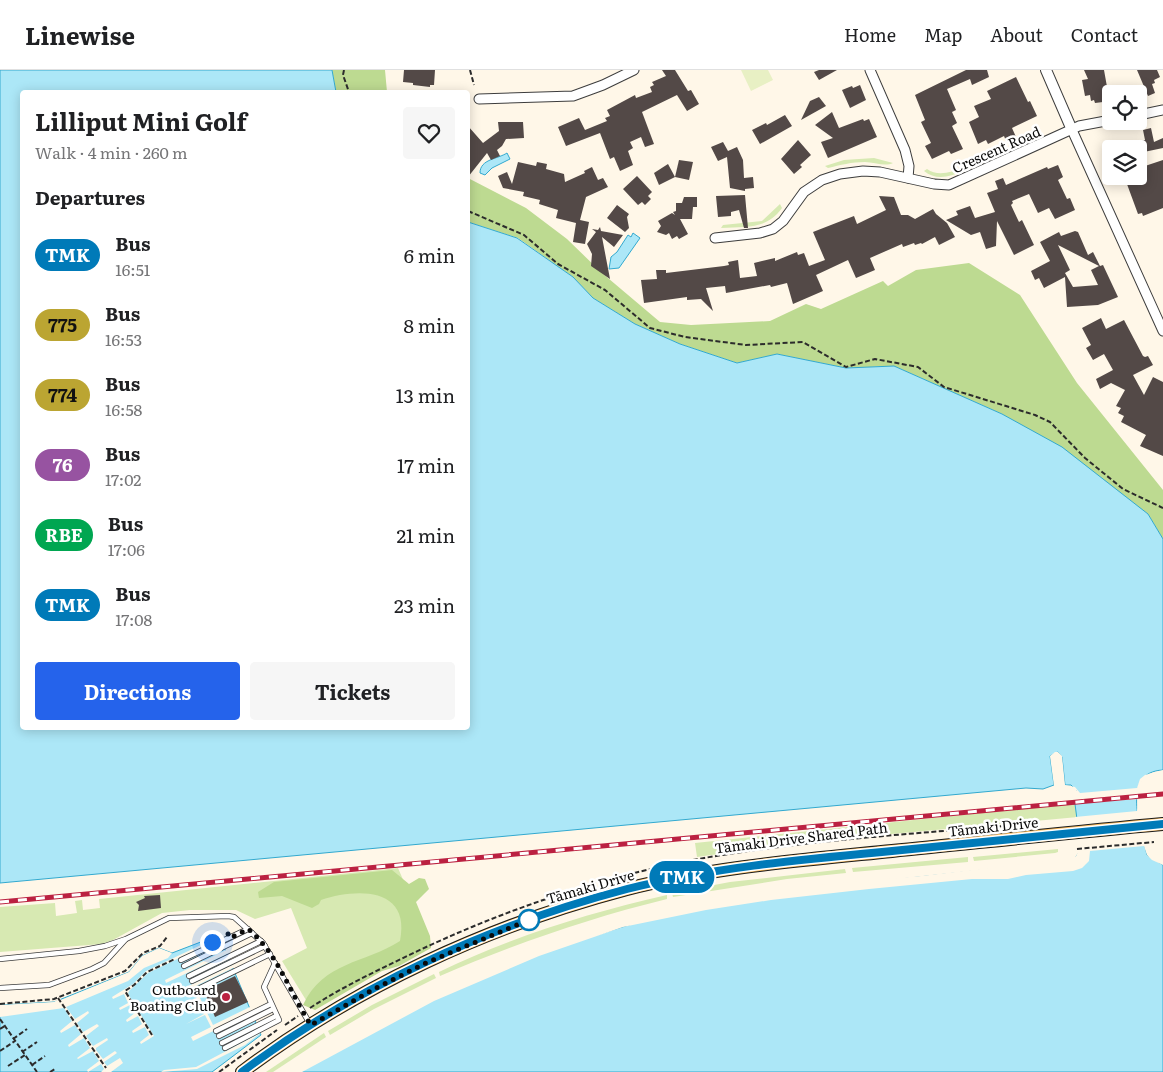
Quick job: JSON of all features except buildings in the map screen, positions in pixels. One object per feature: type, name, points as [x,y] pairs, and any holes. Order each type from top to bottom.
[{"type":"main road","name":"Tāmaki Drive","points":[[242,1072],[311,1025],[376,988],[457,949],[557,910],[627,889],[690,875],[759,864],[1157,825]]},
{"type":"street","points":[[479,99],[573,96],[603,85],[634,70]]},
{"type":"street","points":[[870,70],[905,150],[909,166],[908,178]]},
{"type":"street","points":[[1046,70],[1163,331]]},
{"type":"street","points":[[1147,113],[1163,110]]},
{"type":"street","name":"Crescent Road","points":[[715,238],[760,233],[773,229],[783,221],[804,192],[832,176],[872,171],[940,185],[949,185],[1083,125],[1102,122]]},
{"type":"lane","points":[[0,959],[79,951],[105,946],[126,939],[169,918],[234,917],[265,946],[311,1025]]},
{"type":"lane","points":[[182,957],[250,931]]},
{"type":"lane","points":[[184,966],[250,931]]},
{"type":"lane","points":[[0,988],[49,984],[92,969],[104,962],[126,939]]},
{"type":"lane","points":[[189,976],[261,941]]},
{"type":"lane","points":[[192,981],[265,946]]},
{"type":"lane","points":[[196,990],[270,954]]},
{"type":"lane","points":[[223,1046],[278,1018],[264,987],[275,963]]},
{"type":"lane","points":[[217,1034],[272,1007]]},
{"type":"path","points":[[344,70],[343,75],[348,90]]},
{"type":"path","points":[[470,70],[474,85]]},
{"type":"path","points":[[470,212],[524,235],[558,264],[605,290],[650,328],[685,337],[746,345],[802,342],[846,367],[875,359],[918,367],[944,387],[1035,415],[1050,422],[1084,458],[1123,489],[1163,508]]},
{"type":"path","name":"Tāmaki Drive Shared Path","points":[[218,1072],[303,1013],[361,979],[448,936],[558,894],[704,858],[832,842],[1040,823]]},
{"type":"path","points":[[1077,849],[1154,842]]},
{"type":"path","points":[[0,1004],[58,998],[126,971],[143,953],[160,946],[167,937]]},
{"type":"path","points":[[152,1035],[125,991],[147,972],[182,957]]},
{"type":"path","points":[[58,998],[106,1068]]},
{"type":"path","points":[[0,1019],[36,1071],[30,1072]]},
{"type":"path","points":[[0,1029],[5,1026]]},
{"type":"path","points":[[0,1051],[27,1029]]},
{"type":"path","points":[[22,1052],[37,1042]]},
{"type":"path","points":[[8,1066],[25,1055]]},
{"type":"path","points":[[32,1065],[45,1056]]},
{"type":"path","points":[[50,1072],[55,1068]]},
{"type":"green space","points":[[332,70],[385,70],[387,90],[336,90]]},
{"type":"green space","points":[[741,70],[768,70],[773,80],[751,91]]},
{"type":"green space","points":[[984,157],[983,161],[962,172],[946,177],[938,177],[924,171],[927,169],[941,173],[948,172]]},
{"type":"green space","points":[[874,158],[893,163],[860,162],[828,168],[825,166],[844,160]]},
{"type":"green space","points":[[470,179],[526,208],[567,239],[602,273],[660,322],[691,325],[770,321],[806,304],[821,309],[883,281],[888,286],[916,270],[969,263],[1020,295],[1077,383],[1163,490],[1163,539],[1148,514],[1002,414],[894,366],[846,368],[777,354],[737,363],[680,344],[635,324],[593,298],[573,277],[518,238],[470,223]]},
{"type":"green space","points":[[780,204],[782,208],[776,215],[763,223],[748,227],[721,228],[723,225],[762,221]]},
{"type":"green space","points":[[1075,803],[1078,817],[814,841],[697,857],[695,843]]},
{"type":"green space","points":[[1058,849],[1058,852],[1055,853],[974,861],[973,857]]},
{"type":"green space","points":[[968,857],[968,862],[853,872],[852,868]]},
{"type":"green space","points":[[398,868],[430,942],[309,1005],[282,961],[307,948],[291,908],[255,919],[236,910],[190,910],[162,913],[102,944],[0,952],[0,907],[55,903],[56,916],[77,913],[75,901],[82,900],[83,910],[100,908],[99,899]]},
{"type":"green space","points":[[845,869],[846,873],[787,879],[673,897],[672,893],[730,882]]},
{"type":"green space","points":[[392,870],[409,884],[419,878],[425,879],[429,889],[416,902],[430,936],[431,948],[399,966],[382,971],[315,1010],[303,1005],[312,991],[333,971],[386,949],[400,941],[401,923],[397,910],[389,901],[365,893],[335,896],[321,900],[319,904],[312,908],[282,896],[259,898],[258,892],[274,882]]},
{"type":"green space","points":[[667,895],[667,899],[552,933],[440,976],[439,972],[466,959],[550,927]]},
{"type":"green space","points":[[434,974],[436,978],[374,1009],[330,1035],[328,1031],[372,1005]]},
{"type":"green space","points":[[324,1033],[326,1037],[273,1072],[266,1072]]},
{"type":"water","points":[[0,70],[332,70],[336,90],[20,90],[20,730],[470,730],[470,223],[517,238],[573,277],[593,298],[635,324],[680,344],[737,363],[777,354],[846,368],[894,366],[1002,414],[1062,447],[1148,514],[1163,539],[1163,770],[1150,773],[1142,780],[1137,791],[1137,803],[1138,817],[1147,855],[1163,865],[1163,1072],[289,1072],[479,971],[710,900],[1073,860],[1081,850],[1075,804],[1073,804],[1079,793],[1071,785],[1065,785],[1062,757],[1058,752],[1050,756],[1054,785],[1043,789],[1026,788],[0,883]]},
{"type":"water","points":[[507,153],[510,159],[492,168],[485,175],[480,173],[481,168],[486,162]]},
{"type":"water","points":[[633,233],[640,238],[619,268],[609,269],[611,257],[617,252],[628,235],[631,237]]},
{"type":"water","points":[[219,935],[261,1035],[212,1072],[0,1072],[0,1005],[54,1002],[129,972],[142,956],[159,948],[172,953]]},
{"type":"pier","points":[[1055,752],[1062,756],[1065,785],[1075,787],[1080,793],[1137,788],[1140,779],[1145,775],[1163,770],[1163,772],[1152,774],[1142,781],[1140,809],[1149,853],[1163,862],[1163,865],[1152,860],[1147,855],[1144,846],[1090,851],[1089,861],[1082,868],[1073,871],[1026,875],[1008,879],[972,879],[771,900],[706,910],[623,927],[539,956],[434,1001],[302,1072],[286,1072],[300,1062],[409,1001],[478,968],[554,938],[619,919],[710,898],[791,887],[921,876],[1072,858],[1076,856],[1079,850],[1075,817],[1137,811],[1138,799],[1073,804],[1072,792],[1077,791],[1063,786],[1057,754],[1053,757],[1057,785],[1051,788],[1054,786],[1050,756]]},
{"type":"pier","points":[[222,935],[223,937],[148,973],[129,991],[128,994],[154,1036],[141,1044],[140,1042],[149,1035],[145,1027],[133,1033],[132,1031],[142,1024],[138,1016],[127,1022],[126,1020],[136,1012],[130,1005],[120,1010],[119,1008],[128,1003],[124,994],[113,999],[112,997],[133,984],[146,971]]},
{"type":"pier","points":[[159,948],[172,953],[168,958],[144,968],[128,981],[66,1007],[75,1019],[88,1011],[89,1013],[77,1023],[83,1032],[97,1024],[99,1026],[86,1036],[93,1046],[107,1038],[108,1040],[96,1048],[96,1050],[103,1059],[115,1051],[117,1053],[104,1062],[107,1066],[120,1058],[123,1063],[111,1072],[101,1072],[104,1069],[101,1064],[88,1072],[87,1070],[99,1061],[93,1051],[77,1058],[90,1048],[84,1038],[69,1047],[68,1045],[81,1034],[75,1025],[61,1033],[60,1031],[72,1021],[64,1008],[0,1017],[0,1005],[54,1002],[60,998],[61,1000],[129,972],[142,956]]},
{"type":"pier","points":[[228,949],[229,953],[166,983],[165,980]]},
{"type":"pier","points":[[234,964],[235,967],[173,997],[172,994]]},
{"type":"pier","points":[[199,996],[213,1025],[252,1006],[254,1011],[193,1041],[191,1037],[211,1027],[205,1015],[186,1024],[204,1014],[198,1002],[180,1011],[179,1009],[197,1000],[196,998]]},
{"type":"pier","points":[[262,1032],[245,1045],[197,1069],[161,1072],[164,1070],[196,1067]]},
{"type":"railway","points":[[0,902],[1163,794]]},
{"type":"bus line","name":"TMK","points":[[242,1072],[329,1014],[428,962],[513,926],[557,910],[627,889],[690,875],[759,864],[1163,824]]},
{"type":"place","name":"Outboard Boating Club","points":[[226,997]]},
{"type":"route","points":[[212,942],[228,934],[230,938],[248,929],[267,949],[311,1025],[376,988],[428,962],[484,937],[529,920]]}]
